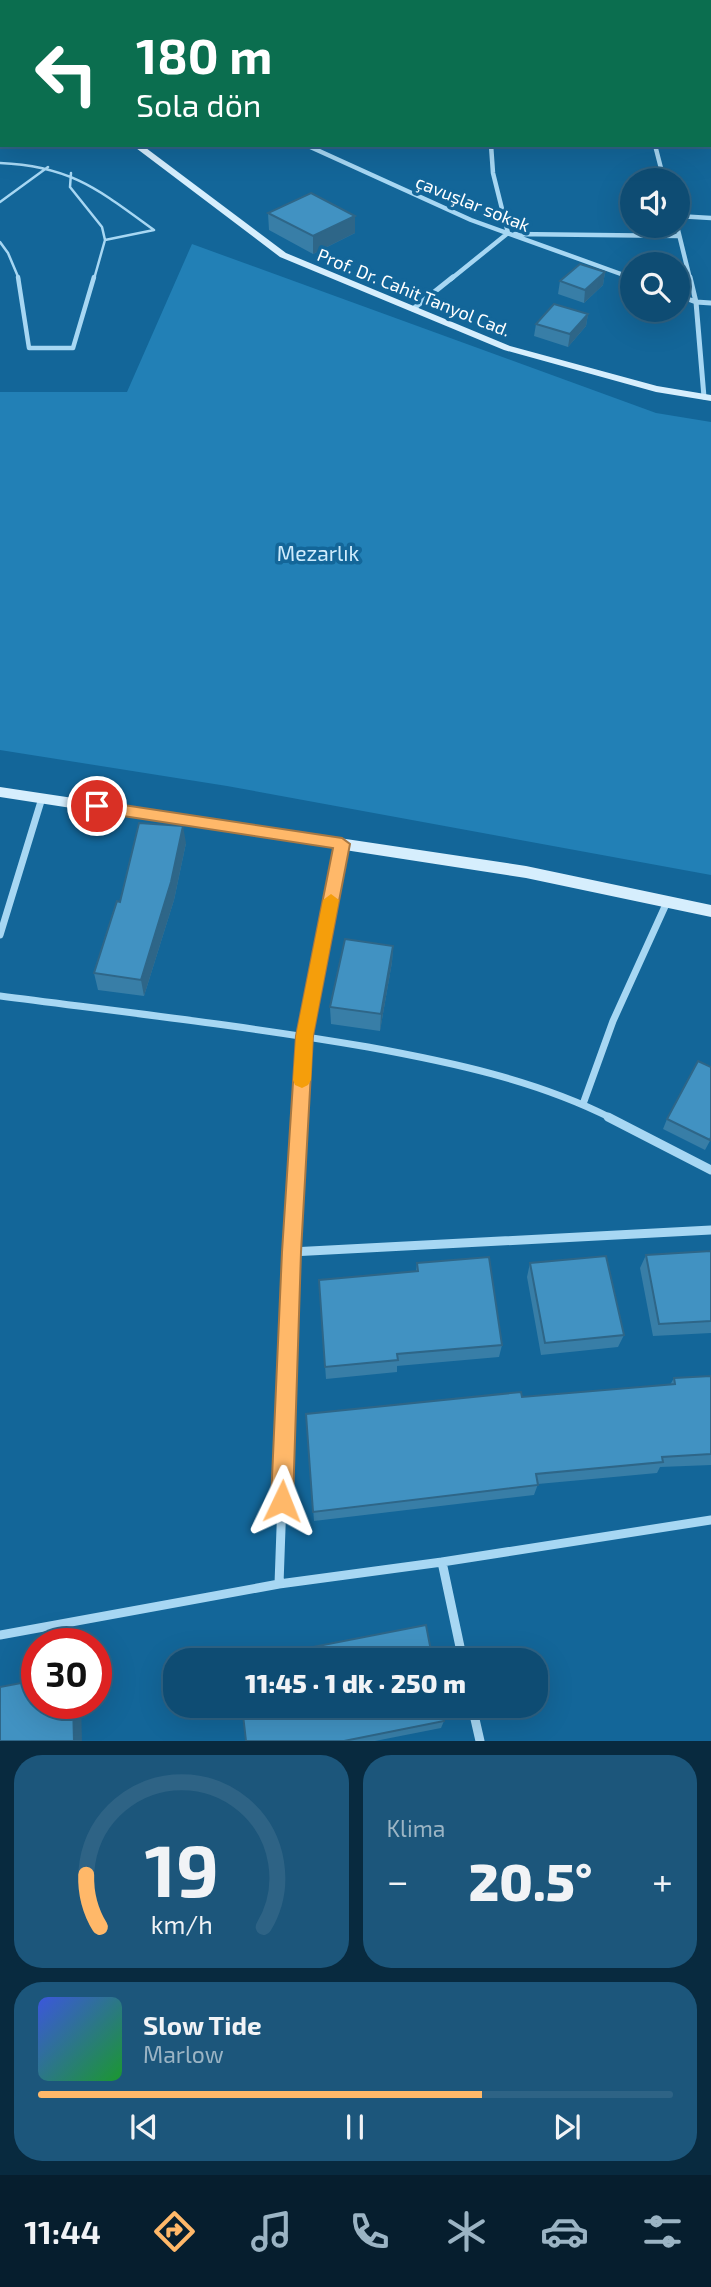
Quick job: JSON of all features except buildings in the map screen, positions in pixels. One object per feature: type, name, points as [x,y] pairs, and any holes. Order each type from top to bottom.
[{"type":"street","name":"Prof. Dr. Cahit Tanyol Cad.","points":[[139,147],[283,255],[507,348],[656,389],[708,398]]},
{"type":"street","name":"çavuşlar sokak","points":[[310,147],[471,220],[620,274]]},
{"type":"street","points":[[491,147],[493,173],[508,233]]},
{"type":"street","points":[[656,147],[661,168]]},
{"type":"street","points":[[690,217],[711,218]]},
{"type":"street","points":[[413,309],[508,233],[620,235]]},
{"type":"street","points":[[680,238],[696,302],[708,398]]},
{"type":"street","points":[[690,300],[711,303]]},
{"type":"street","points":[[0,792],[526,872],[711,911]]},
{"type":"street","points":[[0,935],[42,798]]},
{"type":"street","points":[[279,1584],[291,1252],[304,1036],[342,844]]},
{"type":"street","points":[[583,1104],[613,1021],[667,902]]},
{"type":"street","points":[[0,996],[304,1036],[425,1058],[509,1079],[583,1104],[711,1170]]},
{"type":"street","points":[[291,1252],[711,1230]]},
{"type":"street","points":[[0,1635],[279,1584],[442,1562],[711,1520]]},
{"type":"street","points":[[442,1562],[460,1648]]},
{"type":"street","points":[[475,1718],[480,1741]]},
{"type":"lane","points":[[0,163],[48,167],[81,177],[154,230],[106,240]]},
{"type":"lane","points":[[0,202],[48,167]]},
{"type":"lane","points":[[0,242],[9,254],[20,283],[29,348],[73,348],[106,240],[102,227],[70,187],[71,173]]},
{"type":"green space","name":"Mezarlık","points":[[192,244],[656,413],[711,422],[711,875],[227,786],[0,750],[0,392],[127,392]]},
{"type":"slow traffic","points":[[302,1080],[304,1036],[331,900]]},
{"type":"route","points":[[97,806],[342,844],[304,1036],[291,1252],[282,1501]]}]
